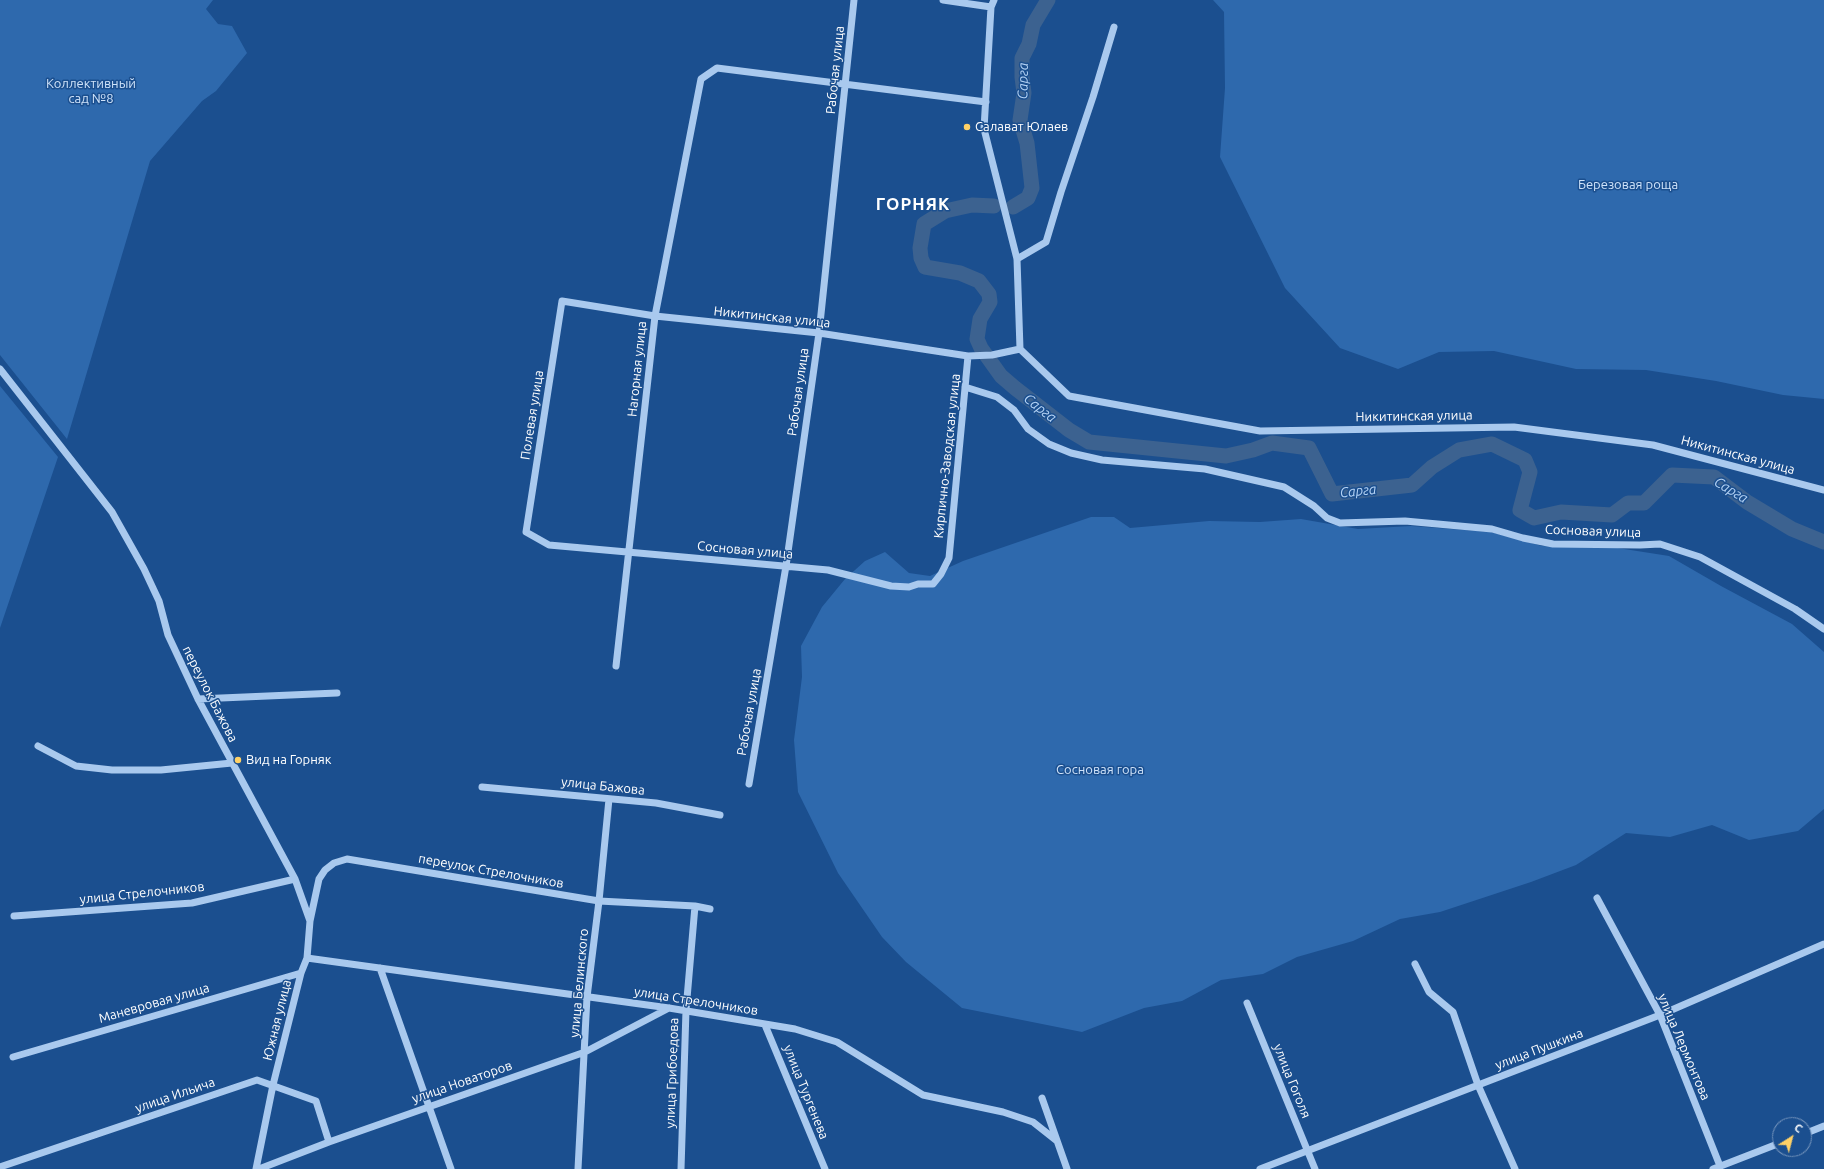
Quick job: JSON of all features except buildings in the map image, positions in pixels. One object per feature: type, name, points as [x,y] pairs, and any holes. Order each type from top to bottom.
[{"type":"street","name":"Рабочая улица","points":[[749,784],[786,566],[819,334],[854,0]]},
{"type":"street","points":[[943,0],[993,3],[984,129],[1017,259],[1020,349]]},
{"type":"street","points":[[1017,259],[1046,242],[1060,192],[1093,97],[1114,27]]},
{"type":"street","name":"Нагорная улица","points":[[616,666],[655,316],[701,79],[717,68],[845,84]]},
{"type":"street","points":[[845,84],[986,102]]},
{"type":"street","name":"Никитинская улица","points":[[562,301],[655,316],[819,334],[968,356],[980,356],[1020,349],[1069,396],[1260,431],[1514,427],[1653,445],[1824,490]]},
{"type":"street","name":"Полевая улица","points":[[526,532],[562,301]]},
{"type":"street","name":"Кирпично-Заводская улица","points":[[949,558],[968,356]]},
{"type":"street","name":"переулок Бажова","points":[[0,369],[112,512],[159,602],[168,635],[198,699],[232,763],[161,770],[112,770],[76,766],[38,746]]},
{"type":"street","name":"Сосновая улица","points":[[965,387],[997,397],[1014,410],[1028,429],[1049,444],[1071,453],[1102,460],[1205,469],[1284,487],[1314,506],[1327,518],[1340,523],[1405,521],[1492,529],[1523,538],[1553,544],[1640,546],[1660,544],[1700,558],[1733,575],[1795,609],[1824,629]]},
{"type":"street","name":"Сосновая улица","points":[[526,532],[549,545],[828,570],[891,586],[909,587],[933,584],[941,574],[949,558]]},
{"type":"street","points":[[198,699],[337,693]]},
{"type":"street","name":"Южная улица","points":[[232,763],[295,879],[310,921],[307,958],[301,973],[273,1085],[258,1169]]},
{"type":"street","name":"улица Бажова","points":[[482,786],[656,803],[720,815]]},
{"type":"street","name":"улица Белинского","points":[[578,1169],[587,997],[599,901],[609,799]]},
{"type":"street","name":"переулок Стрелочников","points":[[310,921],[319,879],[325,870],[334,863],[347,860],[599,901],[695,906],[710,909]]},
{"type":"street","name":"улица Стрелочников","points":[[14,916],[192,903],[295,879]]},
{"type":"street","name":"улица Лермонтова","points":[[1597,898],[1660,1015],[1716,1168]]},
{"type":"street","name":"улица Грибоедова","points":[[681,1169],[686,1010],[695,906]]},
{"type":"street","name":"улица Пушкина","points":[[1260,1169],[1660,1015],[1824,944]]},
{"type":"street","name":"улица Стрелочников","points":[[307,958],[686,1010],[765,1025],[795,1029],[837,1042],[923,1095],[1003,1112],[1033,1122],[1057,1141]]},
{"type":"street","points":[[1415,964],[1429,992],[1453,1012],[1478,1085],[1515,1169]]},
{"type":"street","points":[[380,968],[451,1169]]},
{"type":"street","name":"Маневровая улица","points":[[13,1057],[301,973]]},
{"type":"street","name":"улица Гоголя","points":[[1247,1003],[1315,1169]]},
{"type":"street","name":"улица Новаторов","points":[[258,1169],[329,1142],[585,1052],[669,1008]]},
{"type":"street","name":"улица Тургенева","points":[[765,1025],[825,1169]]},
{"type":"street","name":"улица Ильича","points":[[0,1167],[257,1080],[316,1101],[329,1142]]},
{"type":"street","points":[[1042,1098],[1067,1169]]},
{"type":"street","points":[[1812,1131],[1824,1126]]},
{"type":"street","points":[[1716,1168],[1772,1146]]},
{"type":"green space","name":"Коллективный сад №8","points":[[0,0],[213,0],[206,9],[218,24],[232,26],[247,53],[216,91],[202,101],[150,161],[67,439],[0,355]]},
{"type":"green space","name":"Березовая роща","points":[[1213,0],[1824,0],[1824,399],[1783,395],[1716,381],[1646,370],[1576,369],[1494,351],[1439,352],[1398,369],[1340,348],[1285,288],[1220,157],[1225,88],[1224,12]]},
{"type":"green space","points":[[0,386],[58,457],[0,628]]},
{"type":"green space","name":"Сосновая гора","points":[[1091,517],[1114,517],[1130,528],[1209,521],[1260,522],[1301,519],[1358,529],[1411,526],[1491,532],[1542,546],[1618,548],[1669,556],[1792,624],[1824,652],[1824,809],[1798,831],[1749,840],[1712,825],[1670,837],[1626,833],[1576,865],[1531,882],[1440,912],[1400,919],[1353,941],[1297,957],[1263,974],[1221,980],[1182,1001],[1144,1008],[1082,1032],[962,1008],[906,962],[882,937],[838,873],[798,792],[794,740],[802,677],[801,646],[822,607],[845,579],[865,561],[885,552],[909,573],[930,576],[963,561]]},
{"type":"waterway","name":"Сарга","points":[[1013,207],[1028,198],[1032,188],[1027,143],[1020,120],[1024,93],[1022,58],[1029,44],[1033,25],[1048,0]]},
{"type":"waterway","name":"Сарга","points":[[994,206],[972,205],[945,211],[924,224],[920,248],[921,258],[925,267],[960,273],[979,281],[989,294],[990,302],[980,319],[977,339],[981,348],[1001,376],[1069,430],[1089,442],[1226,456],[1253,450],[1272,443],[1309,448],[1332,494],[1412,485],[1432,467],[1459,450],[1492,444],[1525,460],[1530,472],[1520,510],[1534,518],[1561,512],[1612,515],[1628,503],[1644,503],[1672,475],[1714,477],[1747,502],[1792,529],[1824,542]]},
{"type":"place","name":"Салават Юлаев","points":[[967,127]]},
{"type":"place","name":"Вид на Горняк","points":[[238,760]]},
{"type":"district","name":"ГОРНЯК","points":[[913,204]]}]
